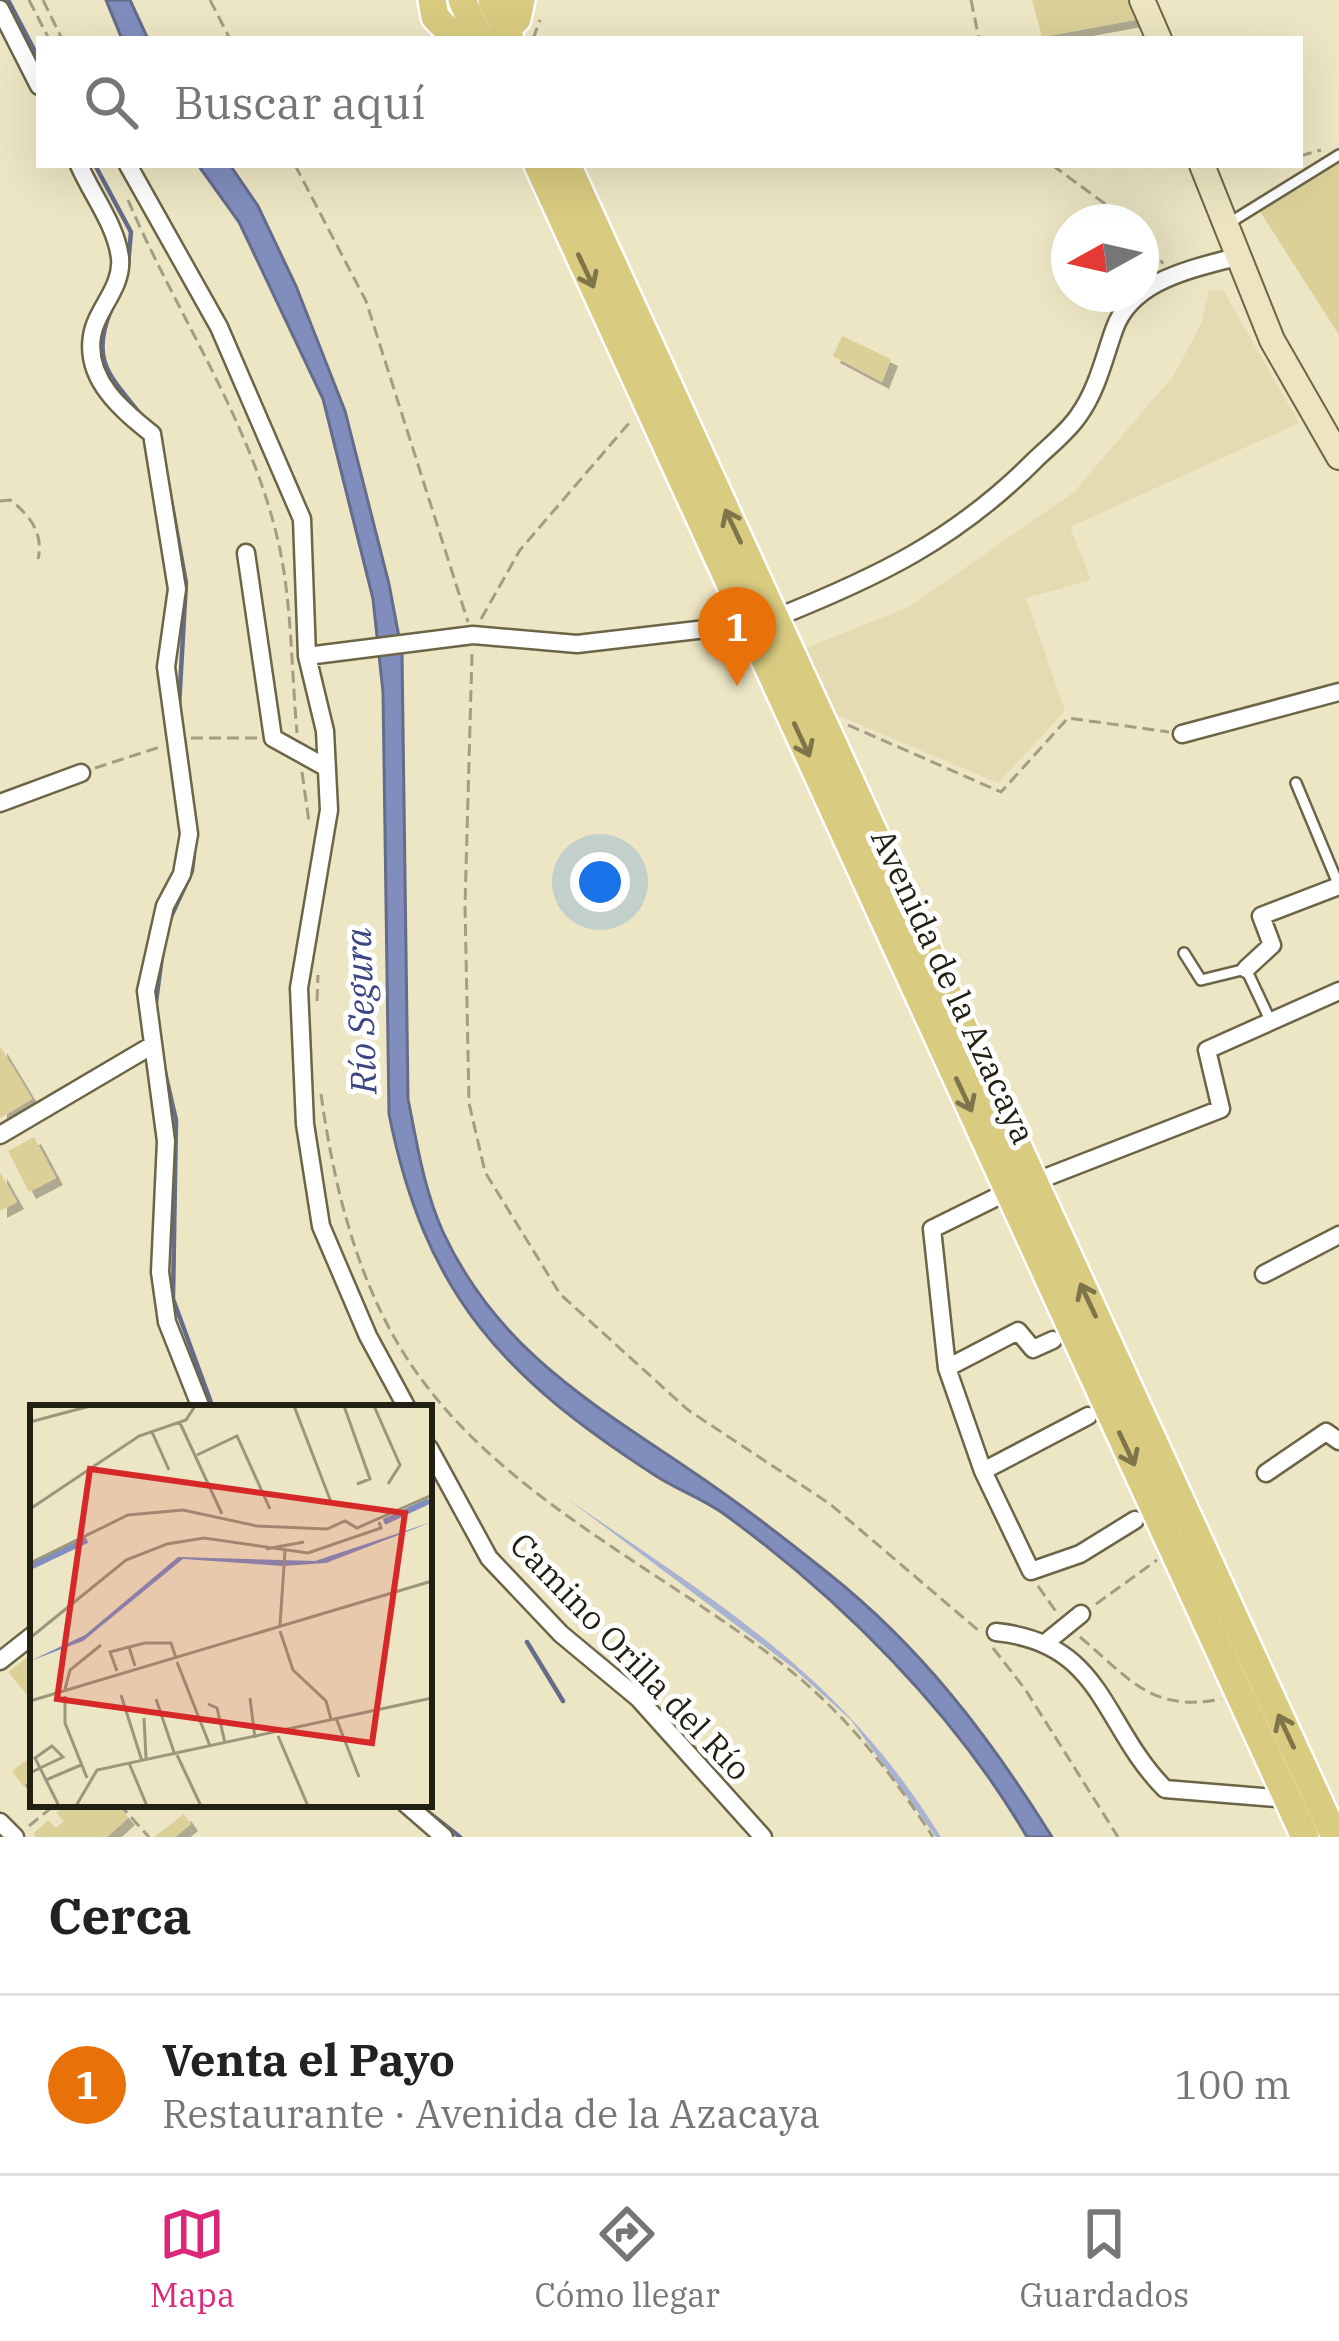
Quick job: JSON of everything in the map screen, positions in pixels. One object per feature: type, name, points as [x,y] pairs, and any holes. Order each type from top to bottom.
[{"type":"main road","points":[[432,0],[435,17],[454,36]]},
{"type":"main road","points":[[462,0],[497,36]]},
{"type":"main road","points":[[492,0],[498,36]]},
{"type":"main road","points":[[499,36],[521,0]]},
{"type":"main road","points":[[1142,0],[1159,36]]},
{"type":"main road","name":"Avenida de la Azacaya","points":[[539,168],[646,402],[762,621],[819,713],[1173,1549],[1237,1688],[1314,1795],[1305,1837]]},
{"type":"main road","name":"Avenida de la Azacaya","points":[[568,168],[762,621],[1021,1186],[1335,1837]]},
{"type":"main road","points":[[1203,168],[1272,340],[1339,457]]},
{"type":"street","points":[[0,9],[36,80]]},
{"type":"street","points":[[81,168],[111,227],[121,262],[92,335],[97,370],[114,404],[152,434],[177,589],[166,667],[180,738],[189,834],[182,874],[165,906],[146,991],[166,1141],[160,1272],[186,1378],[200,1405]]},
{"type":"street","points":[[130,168],[219,327],[302,520],[307,656],[325,731],[329,810],[299,988],[305,1124],[321,1226],[368,1336],[405,1405]]},
{"type":"street","points":[[307,656],[473,635],[577,644],[762,621],[872,579],[983,512],[1079,416],[1107,357],[1115,325],[1134,299],[1170,275],[1236,257]]},
{"type":"street","points":[[245,553],[273,738],[327,768]]},
{"type":"street","points":[[1182,734],[1339,692]]},
{"type":"street","points":[[0,803],[81,773]]},
{"type":"street","points":[[1246,969],[1272,945],[1261,916],[1339,886]]},
{"type":"street","points":[[1135,1520],[1081,1554],[1030,1571],[983,1471],[947,1368],[932,1229],[1021,1186],[1221,1108],[1208,1050],[1339,992]]},
{"type":"street","points":[[0,1135],[151,1046]]},
{"type":"street","points":[[1264,1274],[1339,1235]]},
{"type":"street","points":[[947,1368],[1018,1331],[1034,1349],[1053,1340]]},
{"type":"street","points":[[983,1471],[1088,1416]]},
{"type":"street","points":[[1266,1473],[1327,1432],[1339,1441]]},
{"type":"street","name":"Camino Orilla del Río","points":[[432,1454],[489,1558],[561,1634],[638,1698],[763,1837]]},
{"type":"street","points":[[1044,1644],[1074,1619]]},
{"type":"street","points":[[996,1632],[1028,1635],[1087,1671],[1134,1757],[1165,1789],[1314,1795]]},
{"type":"street","points":[[0,1661],[30,1637]]},
{"type":"street","points":[[409,1807],[444,1837]]},
{"type":"street","points":[[0,1822],[15,1837]]},
{"type":"lane","points":[[1224,226],[1336,151]]},
{"type":"lane","points":[[1296,783],[1339,886]]},
{"type":"lane","points":[[1184,953],[1201,980],[1246,969],[1271,1022]]},
{"type":"path","points":[[29,0],[47,36]]},
{"type":"path","points":[[43,0],[61,36]]},
{"type":"path","points":[[210,0],[228,36]]},
{"type":"path","points":[[971,0],[978,36]]},
{"type":"path","points":[[1303,156],[1336,151]]},
{"type":"path","points":[[297,168],[366,301],[473,635],[465,905],[469,1103],[485,1172],[560,1294],[688,1410],[830,1504],[968,1616],[1025,1689],[1118,1837]]},
{"type":"path","points":[[1056,168],[1105,204]]},
{"type":"path","points":[[122,185],[165,287],[244,439],[283,565],[299,754],[311,834]]},
{"type":"path","points":[[1159,258],[1170,275]]},
{"type":"path","points":[[473,635],[520,550],[646,402]]},
{"type":"path","points":[[0,501],[10,500],[29,516],[42,543],[38,559]]},
{"type":"path","points":[[819,713],[1001,792],[1068,718],[1182,734]]},
{"type":"path","points":[[81,773],[180,738],[273,738]]},
{"type":"path","points":[[317,1001],[318,956]]},
{"type":"path","points":[[321,1093],[346,1223],[384,1318],[423,1383],[476,1444],[792,1672],[879,1755],[933,1837]]},
{"type":"path","points":[[1074,1619],[1173,1549]]},
{"type":"path","points":[[1030,1571],[1148,1696],[1182,1704],[1219,1700],[1237,1688]]},
{"type":"path","points":[[15,1837],[52,1807]]},
{"type":"path","points":[[122,1807],[149,1837]]},
{"type":"shaded area","points":[[106,0],[130,0],[147,36],[121,36]]},
{"type":"shaded area","points":[[200,168],[232,168],[258,206],[296,286],[345,411],[389,584],[402,653],[408,1099],[426,1183],[443,1232],[496,1316],[528,1350],[599,1408],[774,1531],[894,1632],[952,1695],[1052,1837],[1027,1837],[930,1702],[810,1583],[724,1514],[600,1438],[513,1365],[478,1325],[424,1233],[389,1114],[383,692],[373,599],[323,399],[239,222]]},
{"type":"shaded area","points":[[1223,290],[1299,423],[1070,527],[1091,580],[1026,598],[1065,711],[998,783],[835,714],[806,648],[909,607],[1074,492],[1174,375],[1201,324],[1209,291]]},
{"type":"shaded area","points":[[565,1497],[725,1609],[818,1685],[861,1729],[902,1779],[941,1837],[936,1837],[851,1720],[792,1667]]},
{"type":"building","points":[[1032,0],[1131,0],[1140,19],[1047,36],[1042,36]]},
{"type":"building","points":[[1339,159],[1339,335],[1259,210]]},
{"type":"building","points":[[842,336],[891,359],[882,382],[833,356]]},
{"type":"building","points":[[0,1046],[32,1099],[0,1118]]},
{"type":"building","points":[[34,1137],[56,1178],[29,1192],[8,1151]]},
{"type":"building","points":[[0,1172],[17,1202],[0,1211]]},
{"type":"building","points":[[30,1655],[30,1695],[28,1696],[8,1672]]},
{"type":"building","points":[[30,1757],[30,1780],[23,1786],[12,1771]]},
{"type":"building","points":[[63,1807],[118,1807],[128,1818],[107,1837],[36,1837],[33,1834],[48,1820],[56,1828],[64,1821],[56,1813]]},
{"type":"building","points":[[184,1814],[191,1824],[175,1837],[154,1837]]},
{"type":"waterway","points":[[8,0],[36,53]]},
{"type":"waterway","points":[[97,168],[131,232],[128,266]]},
{"type":"waterway","points":[[111,310],[102,342],[106,367],[141,415]]},
{"type":"waterway","points":[[162,450],[186,583],[179,706]]},
{"type":"waterway","points":[[184,741],[196,830]]},
{"type":"waterway","points":[[169,921],[192,871],[194,854]]},
{"type":"waterway","points":[[155,1010],[162,956]]},
{"type":"waterway","points":[[164,1068],[176,1120],[173,1299],[212,1405]]},
{"type":"waterway","points":[[527,1642],[563,1701]]},
{"type":"waterway","points":[[422,1807],[460,1837]]},
{"type":"place","name":"Venta el Payo","points":[[737,686]]},
{"type":"water label","name":"Río Segura","points":[[360,1011]]}]
